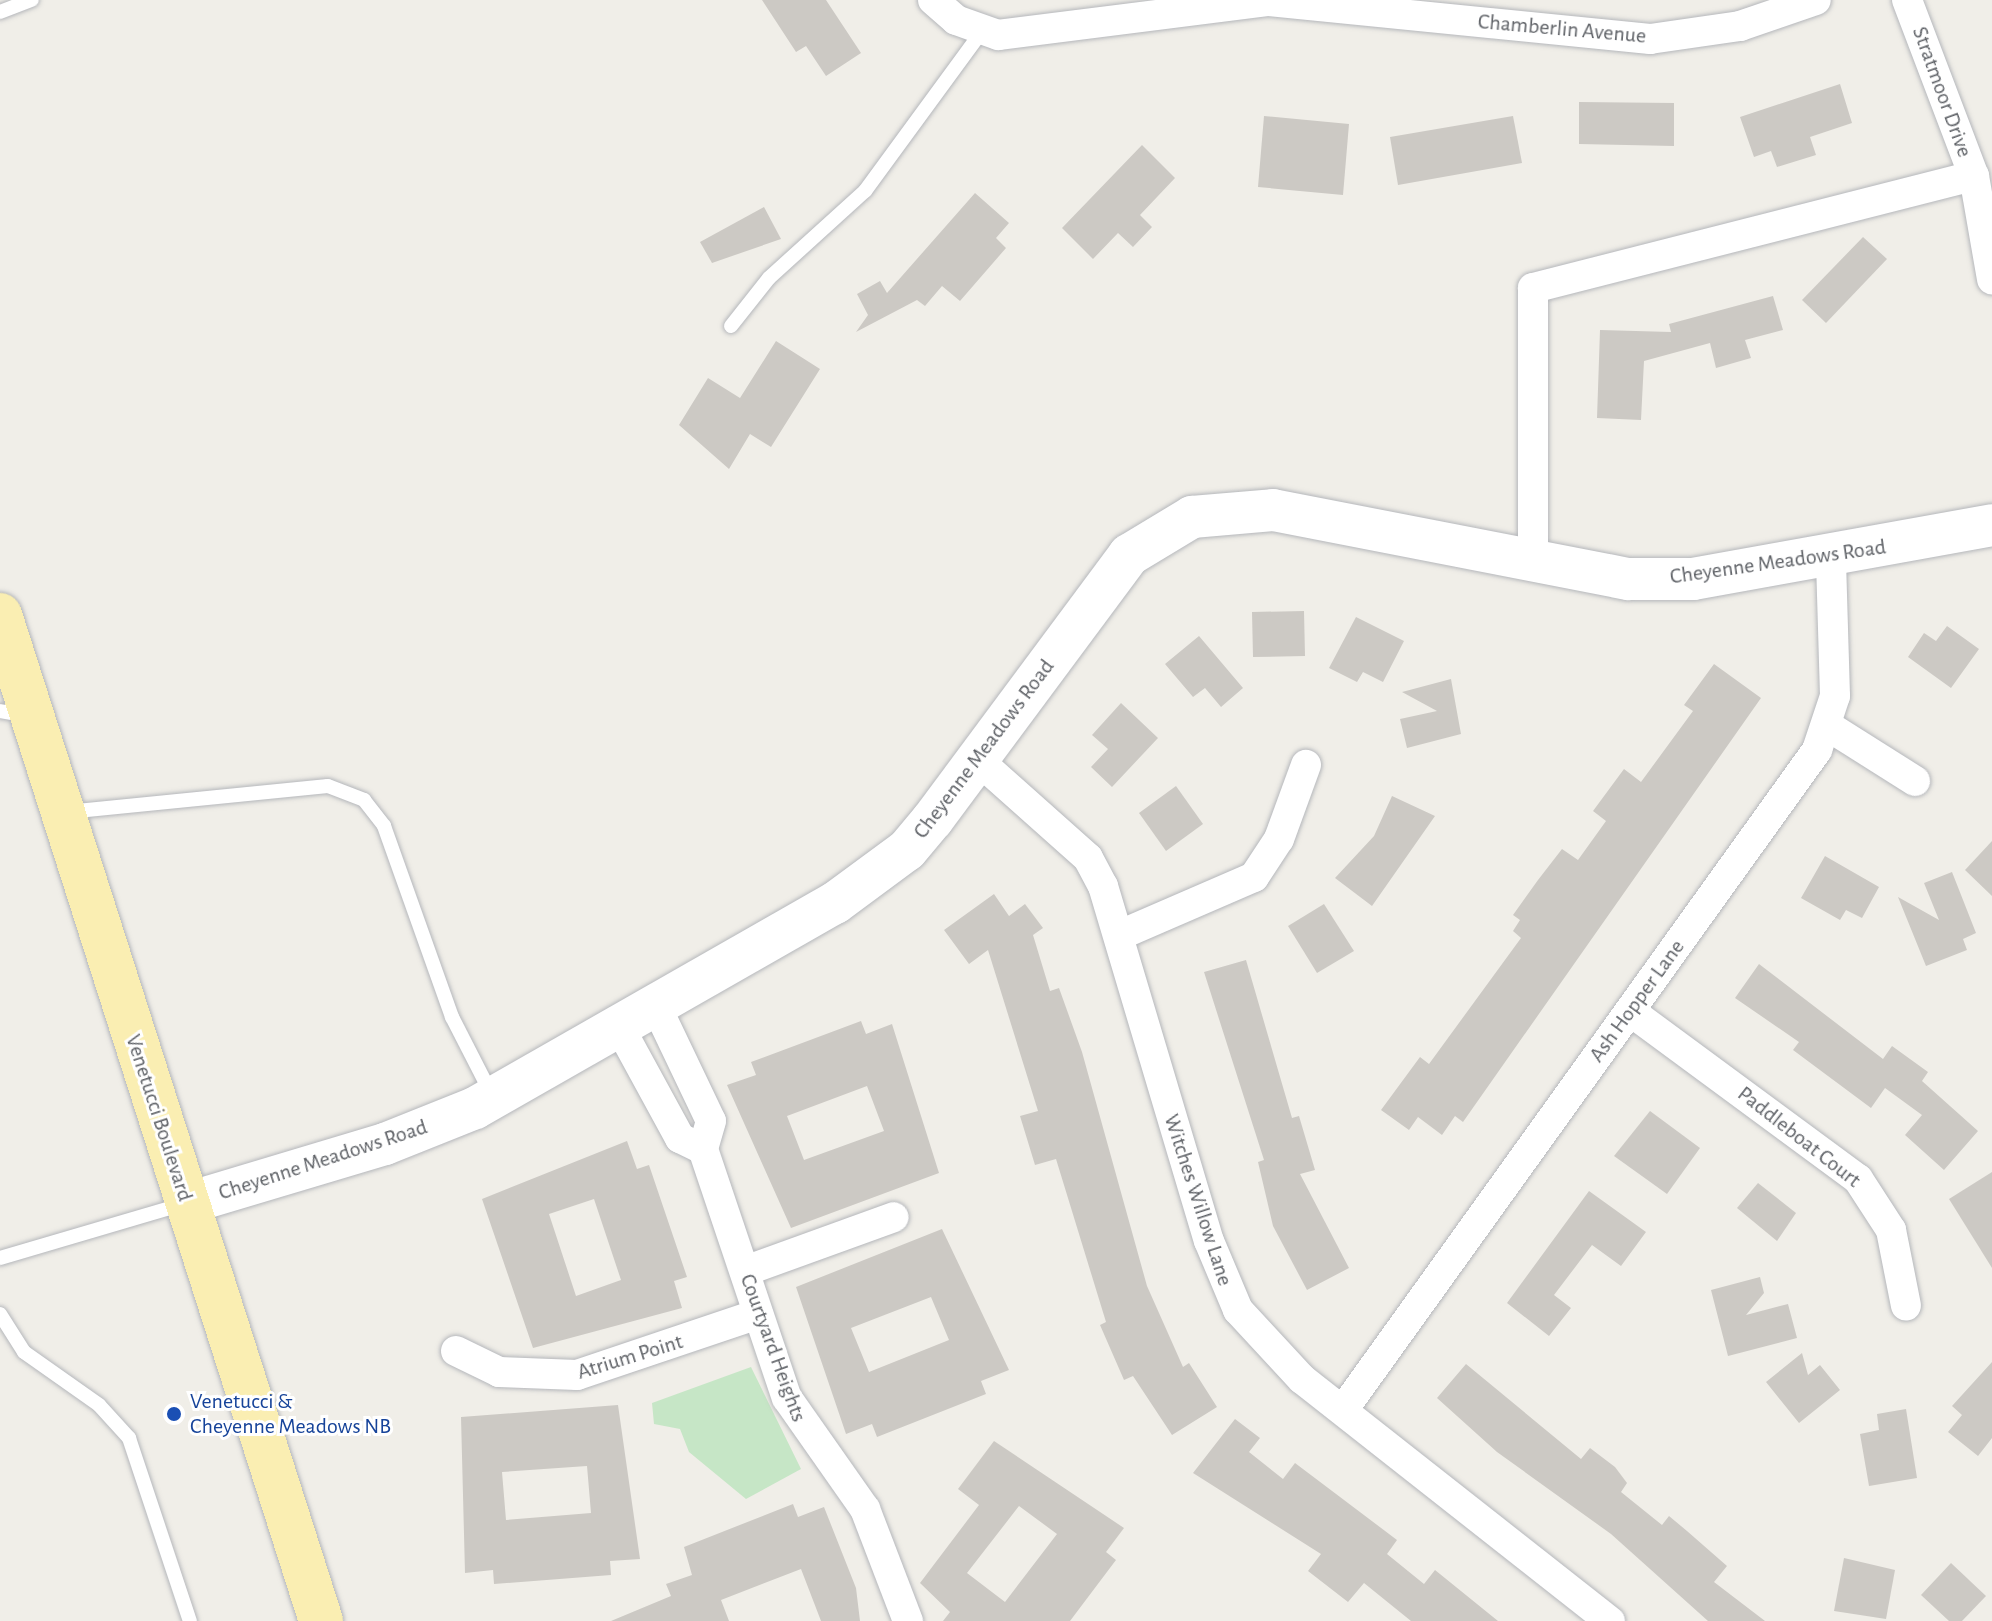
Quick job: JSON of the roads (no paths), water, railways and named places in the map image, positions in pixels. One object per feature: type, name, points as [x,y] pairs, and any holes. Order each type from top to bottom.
[{"type":"main road","name":"Cheyenne Meadows Road","points":[[188,1203],[385,1144],[494,1098],[621,1030],[878,873],[916,840],[1129,555],[1192,517],[1273,510],[1533,566],[1693,579],[1831,558],[1992,525]]},
{"type":"main road","name":"Venetucci Boulevard","points":[[0,615],[15,714],[59,813],[188,1203],[321,1621]]},
{"type":"street","name":"Chamberlin Avenue","points":[[933,0],[983,30],[998,35],[1269,1],[1650,39],[1740,26],[1816,0]]},
{"type":"street","name":"Stratmoor Drive","points":[[1907,0],[1974,176],[1992,279]]},
{"type":"street","points":[[1533,566],[1533,288],[1974,176]]},
{"type":"street","name":"Ash Hopper Lane","points":[[1343,1410],[1793,786],[1828,726],[1835,696],[1831,558]]},
{"type":"street","points":[[1828,726],[1915,781]]},
{"type":"street","name":"Witches Willow Lane","points":[[978,760],[1088,858],[1120,935],[1221,1278],[1277,1357],[1610,1621]]},
{"type":"street","points":[[1120,935],[1254,877],[1279,839],[1306,765]]},
{"type":"street","name":"Courtyard Heights","points":[[657,1008],[711,1121],[703,1149],[758,1314],[803,1429],[876,1531],[908,1621]]},
{"type":"street","name":"Paddleboat Court","points":[[1630,1011],[1858,1179],[1891,1230],[1906,1306]]},
{"type":"street","points":[[621,1030],[680,1138],[703,1149]]},
{"type":"street","points":[[745,1271],[894,1217]]},
{"type":"street","name":"Atrium Point","points":[[456,1351],[499,1372],[577,1375],[758,1314]]},
{"type":"lane","points":[[0,12],[32,0]]},
{"type":"lane","points":[[731,326],[769,278],[865,191],[983,30]]},
{"type":"lane","points":[[59,813],[328,786],[364,800],[384,826],[452,1017],[494,1098]]},
{"type":"lane","name":"Cheyenne Meadows Road","points":[[0,1258],[188,1203]]},
{"type":"lane","points":[[0,1314],[24,1352],[99,1405],[129,1438],[190,1621]]},
{"type":"place","name":"Venetucci & Cheyenne Meadows NB","points":[[174,1414]]}]
